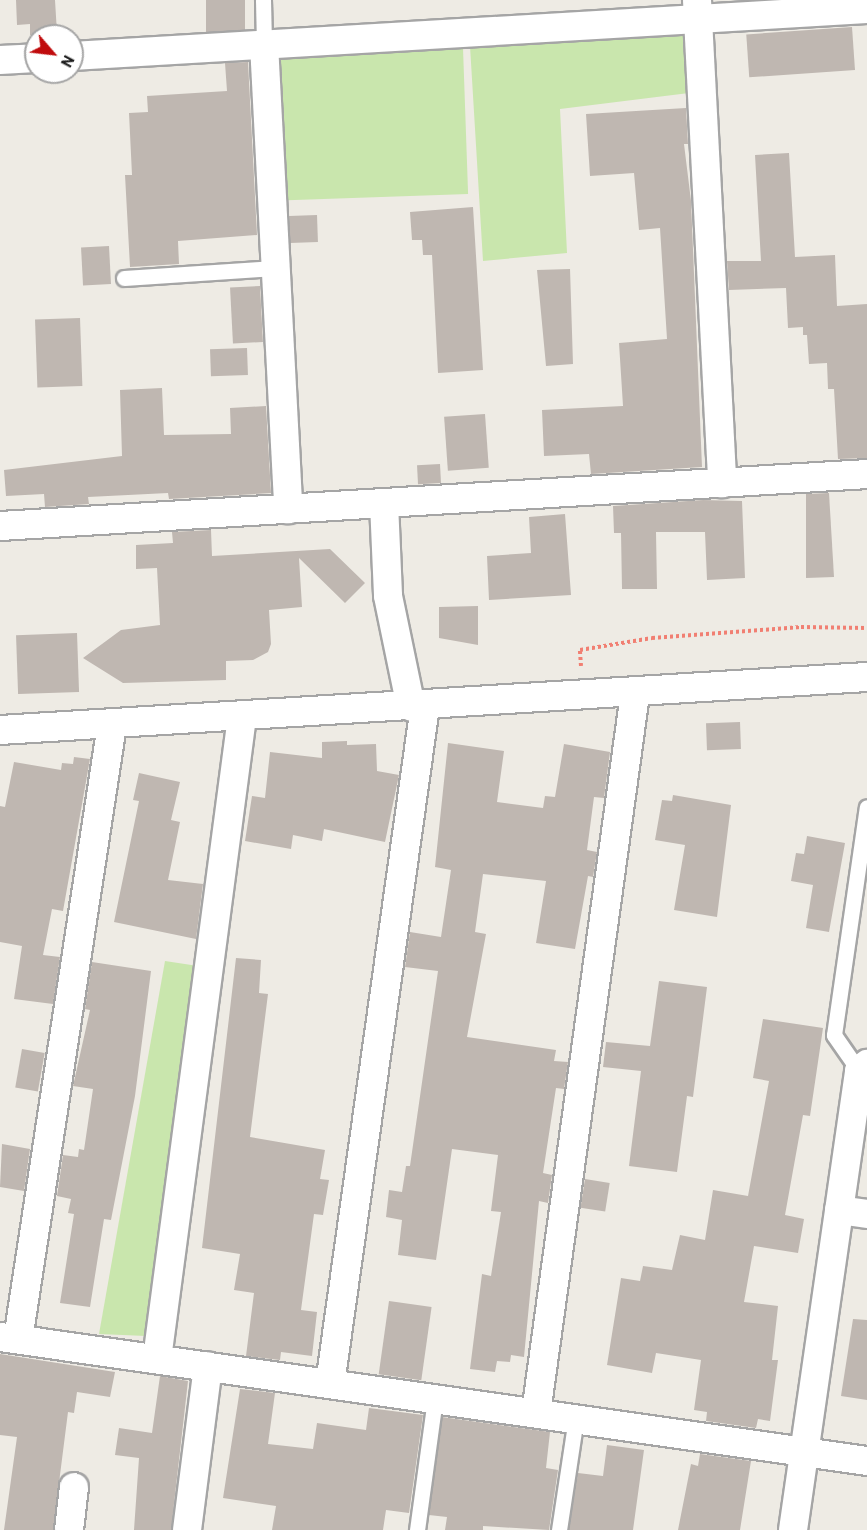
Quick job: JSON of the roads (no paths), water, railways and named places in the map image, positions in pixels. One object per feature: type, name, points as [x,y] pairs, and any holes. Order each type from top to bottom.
[{"type":"street","points":[[698,9],[722,483]]},
{"type":"street","points":[[84,55],[264,44],[698,9],[867,9]]},
{"type":"street","points":[[264,44],[288,509]]},
{"type":"street","points":[[0,60],[24,59]]},
{"type":"street","points":[[0,526],[867,474]]},
{"type":"street","points":[[330,1384],[418,706],[388,597],[384,503]]},
{"type":"street","points":[[0,730],[635,694],[867,677]]},
{"type":"street","points":[[536,1413],[635,694]]},
{"type":"street","points":[[157,1359],[242,717]]},
{"type":"street","points":[[112,725],[9,1338],[804,1450],[867,1461]]},
{"type":"street","points":[[793,1530],[839,1210],[863,1067]]},
{"type":"street","points":[[839,1210],[867,1214]]},
{"type":"street","points":[[187,1530],[208,1366]]},
{"type":"street","points":[[69,1530],[74,1487]]},
{"type":"lane","points":[[263,0],[264,44]]},
{"type":"lane","points":[[124,278],[275,268]]},
{"type":"lane","points":[[863,1067],[834,1035],[867,807]]},
{"type":"lane","points":[[417,1530],[435,1398]]},
{"type":"lane","points":[[559,1530],[576,1418]]}]
